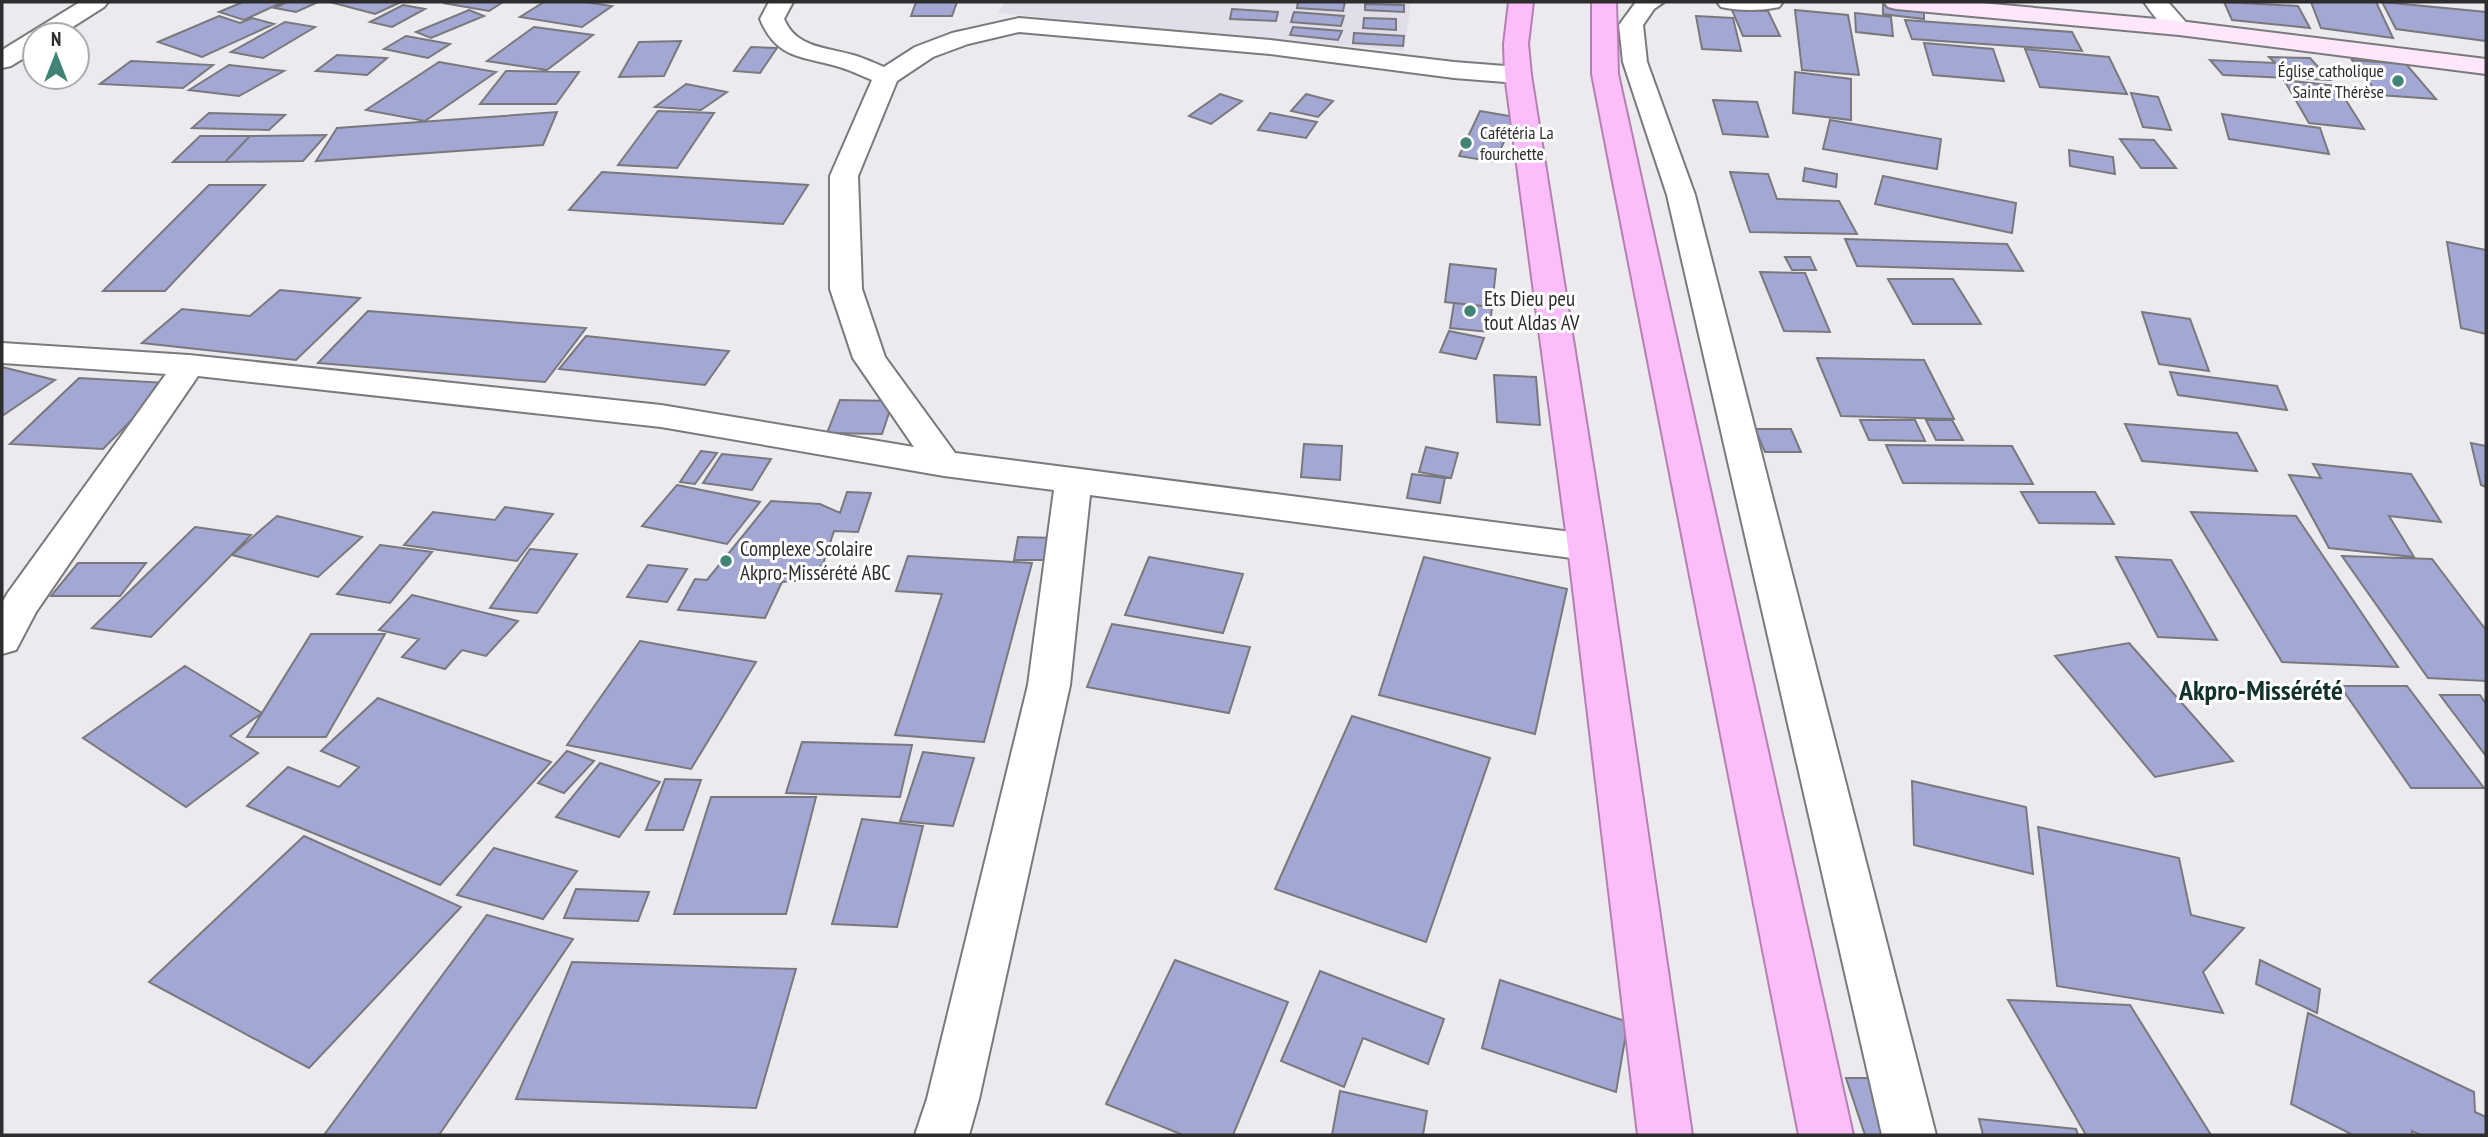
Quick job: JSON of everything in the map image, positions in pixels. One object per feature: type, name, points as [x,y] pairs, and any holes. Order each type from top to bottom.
[{"type":"highway","points":[[1521,2],[1516,44],[1518,75],[1587,547],[1665,1135]]},
{"type":"highway","points":[[1604,2],[1608,87],[1826,1135]]},
{"type":"main road","points":[[1896,2],[2179,28],[2486,67]]},
{"type":"street","points":[[65,21],[96,2]]},
{"type":"street","points":[[781,2],[772,19],[776,33],[797,49],[846,61],[886,77]]},
{"type":"street","points":[[1652,2],[1646,4],[1631,25],[1635,62],[1681,195],[1909,1135]]},
{"type":"street","points":[[1730,2],[1771,2]]},
{"type":"street","points":[[2156,2],[2179,28]]},
{"type":"street","points":[[944,464],[869,358],[846,289],[844,176],[886,77],[924,52],[961,38],[1019,26],[1270,47],[1454,70],[1518,75]]},
{"type":"street","points":[[2,61],[21,49]]},
{"type":"street","points":[[2,353],[189,365],[661,416],[944,464],[1587,547]]},
{"type":"street","points":[[2,639],[21,604],[189,365]]},
{"type":"street","points":[[942,1135],[953,1099],[1049,685],[1073,480]]},
{"type":"shaded area","points":[[1005,2],[1411,2],[1404,51],[998,13]]},
{"type":"building","points":[[243,2],[283,2],[244,20],[219,12]]},
{"type":"building","points":[[287,2],[318,2],[296,12],[275,8]]},
{"type":"building","points":[[330,2],[401,2],[375,14]]},
{"type":"building","points":[[503,2],[489,11],[443,3]]},
{"type":"building","points":[[544,2],[585,2],[612,6],[582,27],[520,17]]},
{"type":"building","points":[[916,2],[957,2],[952,16],[911,16]]},
{"type":"building","points":[[1298,2],[1345,2],[1343,11],[1297,8]]},
{"type":"building","points":[[2224,2],[2298,6],[2310,28],[2232,20]]},
{"type":"building","points":[[2311,2],[2376,2],[2393,38],[2321,28]]},
{"type":"building","points":[[2382,2],[2486,12],[2486,41],[2396,29]]},
{"type":"building","points":[[1365,4],[1404,5],[1404,12],[1365,10]]},
{"type":"building","points":[[403,5],[425,9],[392,27],[370,22]]},
{"type":"building","points":[[1883,5],[1924,10],[1924,19],[1883,14]]},
{"type":"building","points":[[1232,9],[1278,12],[1276,21],[1230,19]]},
{"type":"building","points":[[469,10],[484,16],[431,38],[416,32]]},
{"type":"building","points":[[1732,10],[1768,11],[1780,36],[1743,36]]},
{"type":"building","points":[[1795,10],[1848,15],[1859,75],[1802,70]]},
{"type":"building","points":[[1294,12],[1344,16],[1341,26],[1291,22]]},
{"type":"building","points":[[1855,13],[1891,17],[1893,36],[1856,32]]},
{"type":"building","points":[[219,16],[240,23],[252,18],[274,24],[202,57],[158,42]]},
{"type":"building","points":[[1696,16],[1733,18],[1741,51],[1702,49]]},
{"type":"building","points":[[1364,18],[1396,19],[1396,30],[1363,28]]},
{"type":"building","points":[[1905,20],[2072,32],[2082,51],[1912,39]]},
{"type":"building","points":[[285,22],[315,27],[263,58],[231,52]]},
{"type":"building","points":[[534,27],[593,35],[547,70],[487,61]]},
{"type":"building","points":[[1293,27],[1342,31],[1338,40],[1290,35]]},
{"type":"building","points":[[1354,33],[1404,36],[1403,46],[1353,43]]},
{"type":"building","points":[[406,36],[450,44],[428,58],[384,49]]},
{"type":"building","points":[[681,41],[664,76],[619,77],[639,42]]},
{"type":"building","points":[[1924,43],[1993,49],[2004,81],[1933,75]]},
{"type":"building","points":[[751,47],[777,48],[760,73],[734,71]]},
{"type":"building","points":[[2025,49],[2109,57],[2127,94],[2040,87]]},
{"type":"building","points":[[337,55],[387,58],[367,75],[316,71]]},
{"type":"building","points":[[2269,57],[2310,58],[2330,80],[2223,75],[2210,60],[2275,63]]},
{"type":"building","points":[[2352,60],[2406,64],[2436,99],[2379,95]]},
{"type":"building","points":[[131,61],[213,65],[183,88],[100,84]]},
{"type":"building","points":[[439,62],[496,72],[425,121],[366,110]]},
{"type":"building","points":[[229,65],[284,71],[239,96],[189,90]]},
{"type":"building","points":[[506,71],[579,72],[556,104],[480,104]]},
{"type":"building","points":[[1795,72],[1851,79],[1851,120],[1793,113]]},
{"type":"building","points":[[2284,80],[2337,86],[2364,129],[2309,123]]},
{"type":"building","points":[[686,84],[727,92],[701,110],[655,107]]},
{"type":"building","points":[[2131,93],[2158,97],[2171,130],[2143,127]]},
{"type":"building","points":[[1220,94],[1242,101],[1211,124],[1189,116]]},
{"type":"building","points":[[1306,94],[1333,101],[1318,117],[1291,111]]},
{"type":"building","points":[[1713,100],[1757,102],[1768,137],[1723,134]]},
{"type":"building","points":[[658,111],[714,113],[677,168],[618,165]]},
{"type":"building","points":[[1480,111],[1515,117],[1495,162],[1459,156]]},
{"type":"building","points":[[557,112],[543,145],[316,161],[337,128]]},
{"type":"building","points":[[209,113],[285,115],[269,130],[192,128]]},
{"type":"building","points":[[1270,113],[1317,122],[1306,138],[1258,130]]},
{"type":"building","points":[[2222,114],[2320,128],[2329,154],[2229,139]]},
{"type":"building","points":[[1830,120],[1941,139],[1937,169],[1823,149]]},
{"type":"building","points":[[326,135],[303,161],[225,162],[250,136]]},
{"type":"building","points":[[200,136],[250,136],[225,162],[173,162]]},
{"type":"building","points":[[2120,139],[2154,140],[2176,168],[2141,168]]},
{"type":"building","points":[[2069,150],[2113,157],[2115,174],[2070,166]]},
{"type":"building","points":[[1805,168],[1837,174],[1836,187],[1803,181]]},
{"type":"building","points":[[602,172],[808,185],[783,224],[569,210]]},
{"type":"building","points":[[1730,172],[1768,174],[1777,199],[1839,201],[1857,234],[1750,232]]},
{"type":"building","points":[[1883,176],[2016,203],[2012,233],[1875,204]]},
{"type":"building","points":[[209,185],[265,185],[165,291],[103,291]]},
{"type":"building","points":[[1845,239],[2007,244],[2023,271],[1857,266]]},
{"type":"building","points":[[2447,242],[2486,250],[2486,334],[2461,328]]},
{"type":"building","points":[[1785,257],[1810,257],[1816,270],[1792,270]]},
{"type":"building","points":[[1450,264],[1496,269],[1492,307],[1445,302]]},
{"type":"building","points":[[1760,272],[1805,273],[1830,332],[1784,331]]},
{"type":"building","points":[[1888,279],[1953,279],[1981,324],[1913,324]]},
{"type":"building","points":[[280,290],[360,298],[296,360],[142,343],[182,309],[250,316]]},
{"type":"building","points":[[1454,303],[1492,307],[1489,332],[1450,328]]},
{"type":"building","points":[[368,311],[586,328],[545,382],[318,363]]},
{"type":"building","points":[[2142,312],[2190,319],[2209,371],[2159,364]]},
{"type":"building","points":[[1449,331],[1484,338],[1476,359],[1440,352]]},
{"type":"building","points":[[586,336],[729,351],[705,385],[559,369]]},
{"type":"building","points":[[1817,358],[1924,360],[1954,419],[1841,416]]},
{"type":"building","points":[[2,367],[55,380],[2,416]]},
{"type":"building","points":[[2170,372],[2277,386],[2287,410],[2178,395]]},
{"type":"building","points":[[1494,375],[1536,377],[1540,425],[1497,422]]},
{"type":"building","points":[[79,378],[168,383],[103,449],[10,444]]},
{"type":"building","points":[[840,400],[893,401],[882,434],[827,433]]},
{"type":"building","points":[[1860,420],[1915,420],[1925,441],[1869,440]]},
{"type":"building","points":[[1926,420],[1952,420],[1963,440],[1936,440]]},
{"type":"building","points":[[2125,424],[2237,433],[2257,471],[2142,461]]},
{"type":"building","points":[[1755,429],[1791,429],[1801,452],[1765,452]]},
{"type":"building","points":[[2471,443],[2486,446],[2486,487],[2481,485]]},
{"type":"building","points":[[1304,444],[1342,446],[1340,480],[1301,477]]},
{"type":"building","points":[[1886,445],[2012,446],[2033,484],[1903,483]]},
{"type":"building","points":[[1426,447],[1458,453],[1451,478],[1419,472]]},
{"type":"building","points":[[701,451],[717,453],[695,484],[680,482]]},
{"type":"building","points":[[722,454],[771,459],[752,490],[703,483]]},
{"type":"building","points":[[2313,464],[2411,474],[2441,522],[2389,516],[2414,557],[2329,548],[2289,475],[2321,478]]},
{"type":"building","points":[[1412,474],[1445,478],[1440,503],[1407,498]]},
{"type":"building","points":[[677,485],[760,502],[727,544],[642,526]]},
{"type":"building","points":[[847,492],[871,493],[858,532],[834,531],[823,564],[804,580],[782,582],[765,618],[678,610],[695,579],[707,580],[771,501],[820,504],[840,513]]},
{"type":"building","points":[[2021,492],[2095,492],[2114,524],[2039,523]]},
{"type":"building","points":[[505,507],[553,514],[517,561],[404,545],[433,512],[495,520]]},
{"type":"building","points":[[2191,512],[2296,516],[2398,667],[2282,662]]},
{"type":"building","points":[[277,516],[362,537],[318,577],[232,555]]},
{"type":"building","points":[[195,527],[251,535],[151,637],[92,628]]},
{"type":"building","points":[[1018,537],[1056,538],[1053,560],[1014,560]]},
{"type":"building","points":[[380,545],[432,552],[390,603],[337,594]]},
{"type":"building","points":[[530,549],[577,554],[537,613],[490,608]]},
{"type":"building","points":[[908,556],[1032,563],[984,742],[895,735],[942,594],[896,591]]},
{"type":"building","points":[[2342,556],[2432,559],[2486,630],[2486,681],[2428,678]]},
{"type":"building","points":[[1149,557],[1243,574],[1223,633],[1125,615]]},
{"type":"building","points":[[1424,557],[1567,589],[1535,734],[1379,695]]},
{"type":"building","points":[[2116,557],[2171,560],[2217,640],[2158,637]]},
{"type":"building","points":[[78,563],[146,563],[120,596],[51,596]]},
{"type":"building","points":[[648,565],[687,569],[667,602],[627,597]]},
{"type":"building","points":[[412,595],[518,621],[486,656],[462,650],[445,669],[402,657],[419,639],[379,630]]},
{"type":"building","points":[[1112,624],[1250,647],[1229,713],[1087,687]]},
{"type":"building","points":[[311,634],[385,634],[326,737],[247,737]]},
{"type":"building","points":[[640,641],[756,662],[691,769],[567,745]]},
{"type":"building","points":[[2129,643],[2233,761],[2155,777],[2055,656]]},
{"type":"building","points":[[185,666],[262,713],[230,736],[258,753],[186,807],[83,738]]},
{"type":"building","points":[[2340,686],[2407,686],[2484,788],[2411,788]]},
{"type":"building","points":[[2440,695],[2480,695],[2486,704],[2486,756]]},
{"type":"building","points":[[378,698],[551,762],[440,885],[247,806],[288,767],[339,787],[359,767],[321,751]]},
{"type":"building","points":[[1352,716],[1490,758],[1426,942],[1275,889]]},
{"type":"building","points":[[802,742],[912,745],[900,797],[786,793]]},
{"type":"building","points":[[567,751],[594,761],[564,793],[538,783]]},
{"type":"building","points":[[923,752],[974,758],[953,826],[900,821]]},
{"type":"building","points":[[600,763],[660,782],[619,837],[556,817]]},
{"type":"building","points":[[665,779],[701,780],[683,830],[646,830]]},
{"type":"building","points":[[1912,781],[2026,807],[2033,874],[1914,845]]},
{"type":"building","points":[[711,797],[816,797],[786,914],[674,914]]},
{"type":"building","points":[[862,819],[923,826],[897,927],[832,924]]},
{"type":"building","points":[[2038,827],[2179,858],[2191,915],[2244,928],[2203,972],[2223,1013],[2057,986]]},
{"type":"building","points":[[304,836],[461,907],[309,1068],[149,982]]},
{"type":"building","points":[[494,848],[577,871],[543,919],[457,895]]},
{"type":"building","points":[[576,889],[649,892],[638,921],[564,918]]},
{"type":"building","points":[[487,915],[573,939],[439,1135],[324,1135]]},
{"type":"building","points":[[1175,960],[1288,1002],[1233,1135],[1183,1135],[1106,1104]]},
{"type":"building","points":[[2260,960],[2320,989],[2317,1013],[2256,984]]},
{"type":"building","points":[[572,962],[796,969],[756,1108],[516,1099]]},
{"type":"building","points":[[1320,971],[1444,1019],[1428,1064],[1363,1038],[1344,1087],[1281,1061]]},
{"type":"building","points":[[1500,980],[1628,1022],[1616,1092],[1482,1048]]},
{"type":"building","points":[[2008,1000],[2130,1005],[2211,1135],[2086,1135]]},
{"type":"building","points":[[2308,1013],[2474,1092],[2475,1112],[2486,1117],[2486,1135],[2421,1135],[2412,1131],[2412,1135],[2353,1135],[2291,1104]]},
{"type":"building","points":[[1846,1078],[1882,1078],[1901,1135],[1865,1135]]},
{"type":"building","points":[[1340,1091],[1427,1111],[1423,1135],[1332,1135]]},
{"type":"building","points":[[1979,1119],[2076,1129],[2078,1135],[1983,1135]]},
{"type":"place","name":"Église catholique Sainte Thérèse","points":[[2398,81]]},
{"type":"place","name":"Cafétéria La fourchette","points":[[1466,143]]},
{"type":"place","name":"Ets Dieu peu tout Aldas AV","points":[[1470,311]]},
{"type":"place","name":"Complexe Scolaire Akpro-Missérété ABC","points":[[726,561]]},
{"type":"district","name":"Akpro-Missérété","points":[[2261,690]]}]
